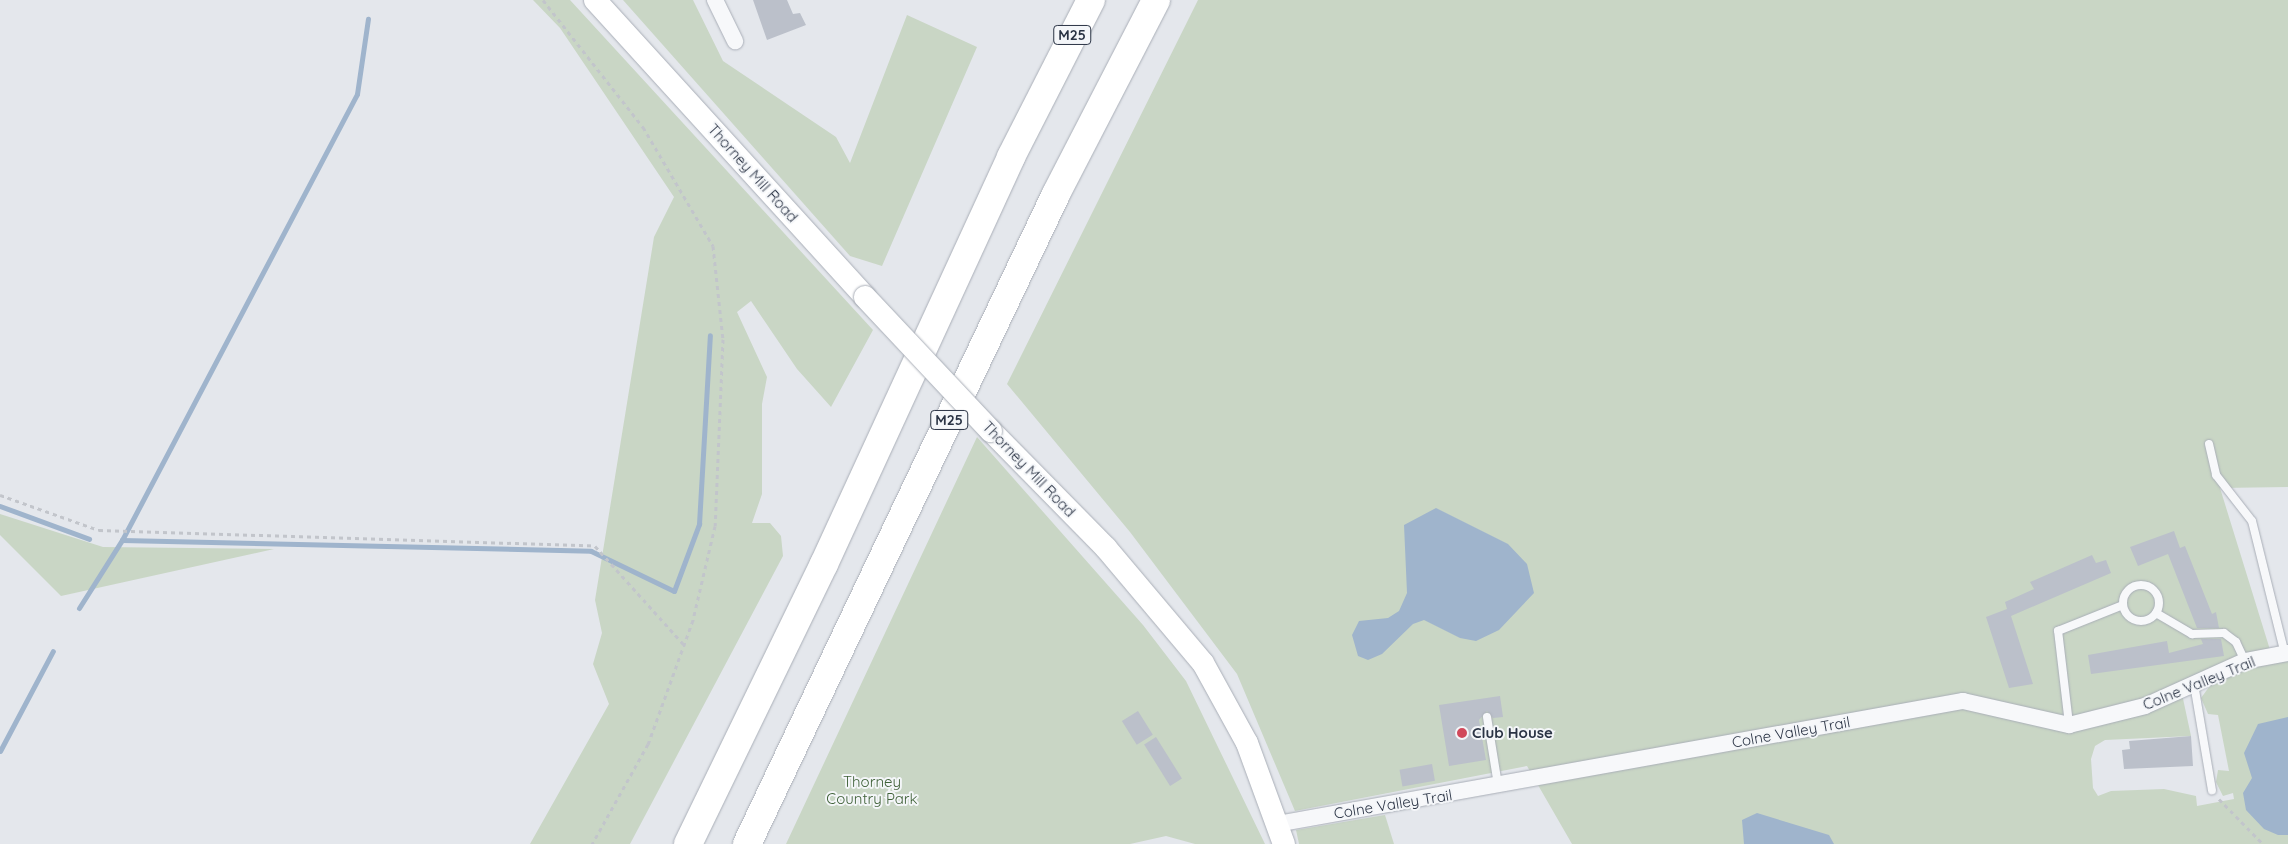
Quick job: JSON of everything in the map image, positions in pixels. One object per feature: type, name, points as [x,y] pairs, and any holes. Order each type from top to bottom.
[{"type":"highway","name":"M25","points":[[688,844],[820,573],[1011,157],[1091,0]]},
{"type":"highway","name":"M25","points":[[747,844],[1056,194],[1156,0]]},
{"type":"street","name":"Thorney Mill Road","points":[[595,0],[991,431],[1106,548],[1203,663],[1246,743],[1282,830]]},
{"type":"street","points":[[715,0],[736,41]]},
{"type":"street","name":"Colne Valley Trail","points":[[1282,830],[1499,787],[1962,701],[2069,725],[2145,706],[2245,661],[2287,653]]},
{"type":"lane","points":[[2209,444],[2216,475],[2252,521],[2287,653]]},
{"type":"lane","points":[[2069,725],[2058,631],[2123,606],[2129,589],[2146,585],[2158,597],[2156,613],[2146,620],[2134,620],[2123,606]]},
{"type":"lane","points":[[2156,613],[2192,634],[2224,633],[2236,642],[2245,661]]},
{"type":"lane","points":[[2194,684],[2212,790]]},
{"type":"lane","points":[[1487,717],[1499,787]]},
{"type":"path","points":[[543,0],[643,127],[714,246],[723,339],[715,526],[684,645],[648,744],[592,844]]},
{"type":"path","points":[[0,495],[99,530],[595,546],[684,645]]},
{"type":"path","points":[[2212,790],[2263,844]]},
{"type":"green space","points":[[533,0],[570,0],[873,330],[831,407],[797,369],[751,301],[737,312],[767,377],[762,404],[762,494],[752,523],[770,523],[781,536],[783,556],[630,844],[530,844],[609,704],[593,664],[602,633],[595,600],[654,237],[674,197],[560,28]]},
{"type":"green space","points":[[623,0],[693,0],[723,61],[836,137],[850,163],[907,15],[977,47],[882,266],[850,256]]},
{"type":"green space","points":[[1198,0],[2288,0],[2288,487],[2220,488],[2271,653],[2182,694],[2191,736],[2105,740],[2095,746],[2091,759],[2093,788],[2098,796],[2111,791],[2164,789],[2196,796],[2197,806],[2234,799],[2233,793],[2223,796],[2216,782],[2218,770],[2229,771],[2218,715],[2208,714],[2201,698],[2212,683],[2248,667],[2288,660],[2288,844],[1572,844],[1527,766],[1295,811],[1237,674],[1130,532],[1007,384]]},
{"type":"green space","name":"Thorney Country Park","points":[[977,437],[1143,625],[1186,681],[1265,844],[1195,844],[1166,836],[1130,844],[786,844]]},
{"type":"green space","points":[[0,514],[103,547],[274,549],[61,596],[0,535]]},
{"type":"green space","points":[[1385,815],[1394,844],[1299,844],[1296,830]]},
{"type":"water","points":[[1436,508],[1508,544],[1527,564],[1534,593],[1499,630],[1476,641],[1460,638],[1424,620],[1413,624],[1382,654],[1368,660],[1358,656],[1352,635],[1359,621],[1388,618],[1399,611],[1407,593],[1404,525]]},
{"type":"water","points":[[2288,717],[2288,835],[2278,835],[2264,829],[2246,810],[2243,793],[2252,778],[2244,753],[2258,724]]},
{"type":"water","points":[[1757,813],[1829,835],[1834,844],[1744,844],[1742,820]]},
{"type":"building","points":[[753,0],[787,0],[793,14],[800,13],[806,25],[767,40]]},
{"type":"building","points":[[2174,531],[2180,548],[2185,546],[2212,614],[2216,612],[2219,628],[2197,628],[2168,554],[2138,566],[2130,547]]},
{"type":"building","points":[[2092,555],[2096,563],[2106,560],[2111,573],[2011,616],[2033,684],[2009,688],[1986,617],[2007,609],[2005,602],[2034,589],[2030,582]]},
{"type":"building","points":[[2201,639],[2221,639],[2224,656],[2091,674],[2088,655],[2167,641],[2169,653],[2203,644]]},
{"type":"building","name":"Club House","points":[[1500,696],[1503,717],[1493,718],[1487,711],[1479,720],[1486,760],[1449,766],[1439,705]]},
{"type":"building","points":[[1138,711],[1153,735],[1137,745],[1122,721]]},
{"type":"building","points":[[2191,736],[2193,766],[2124,769],[2122,750],[2130,749],[2129,741]]},
{"type":"building","points":[[1156,737],[1182,779],[1170,786],[1144,744]]},
{"type":"building","points":[[1432,764],[1435,781],[1402,786],[1400,770]]},
{"type":"waterway","points":[[79,608],[122,540],[357,94],[368,19]]},
{"type":"waterway","points":[[122,540],[591,551],[674,591],[699,524],[710,335]]},
{"type":"waterway","points":[[0,506],[89,539]]},
{"type":"waterway","points":[[0,751],[53,651]]},
{"type":"place","name":"Club House","points":[[1462,733]]}]
